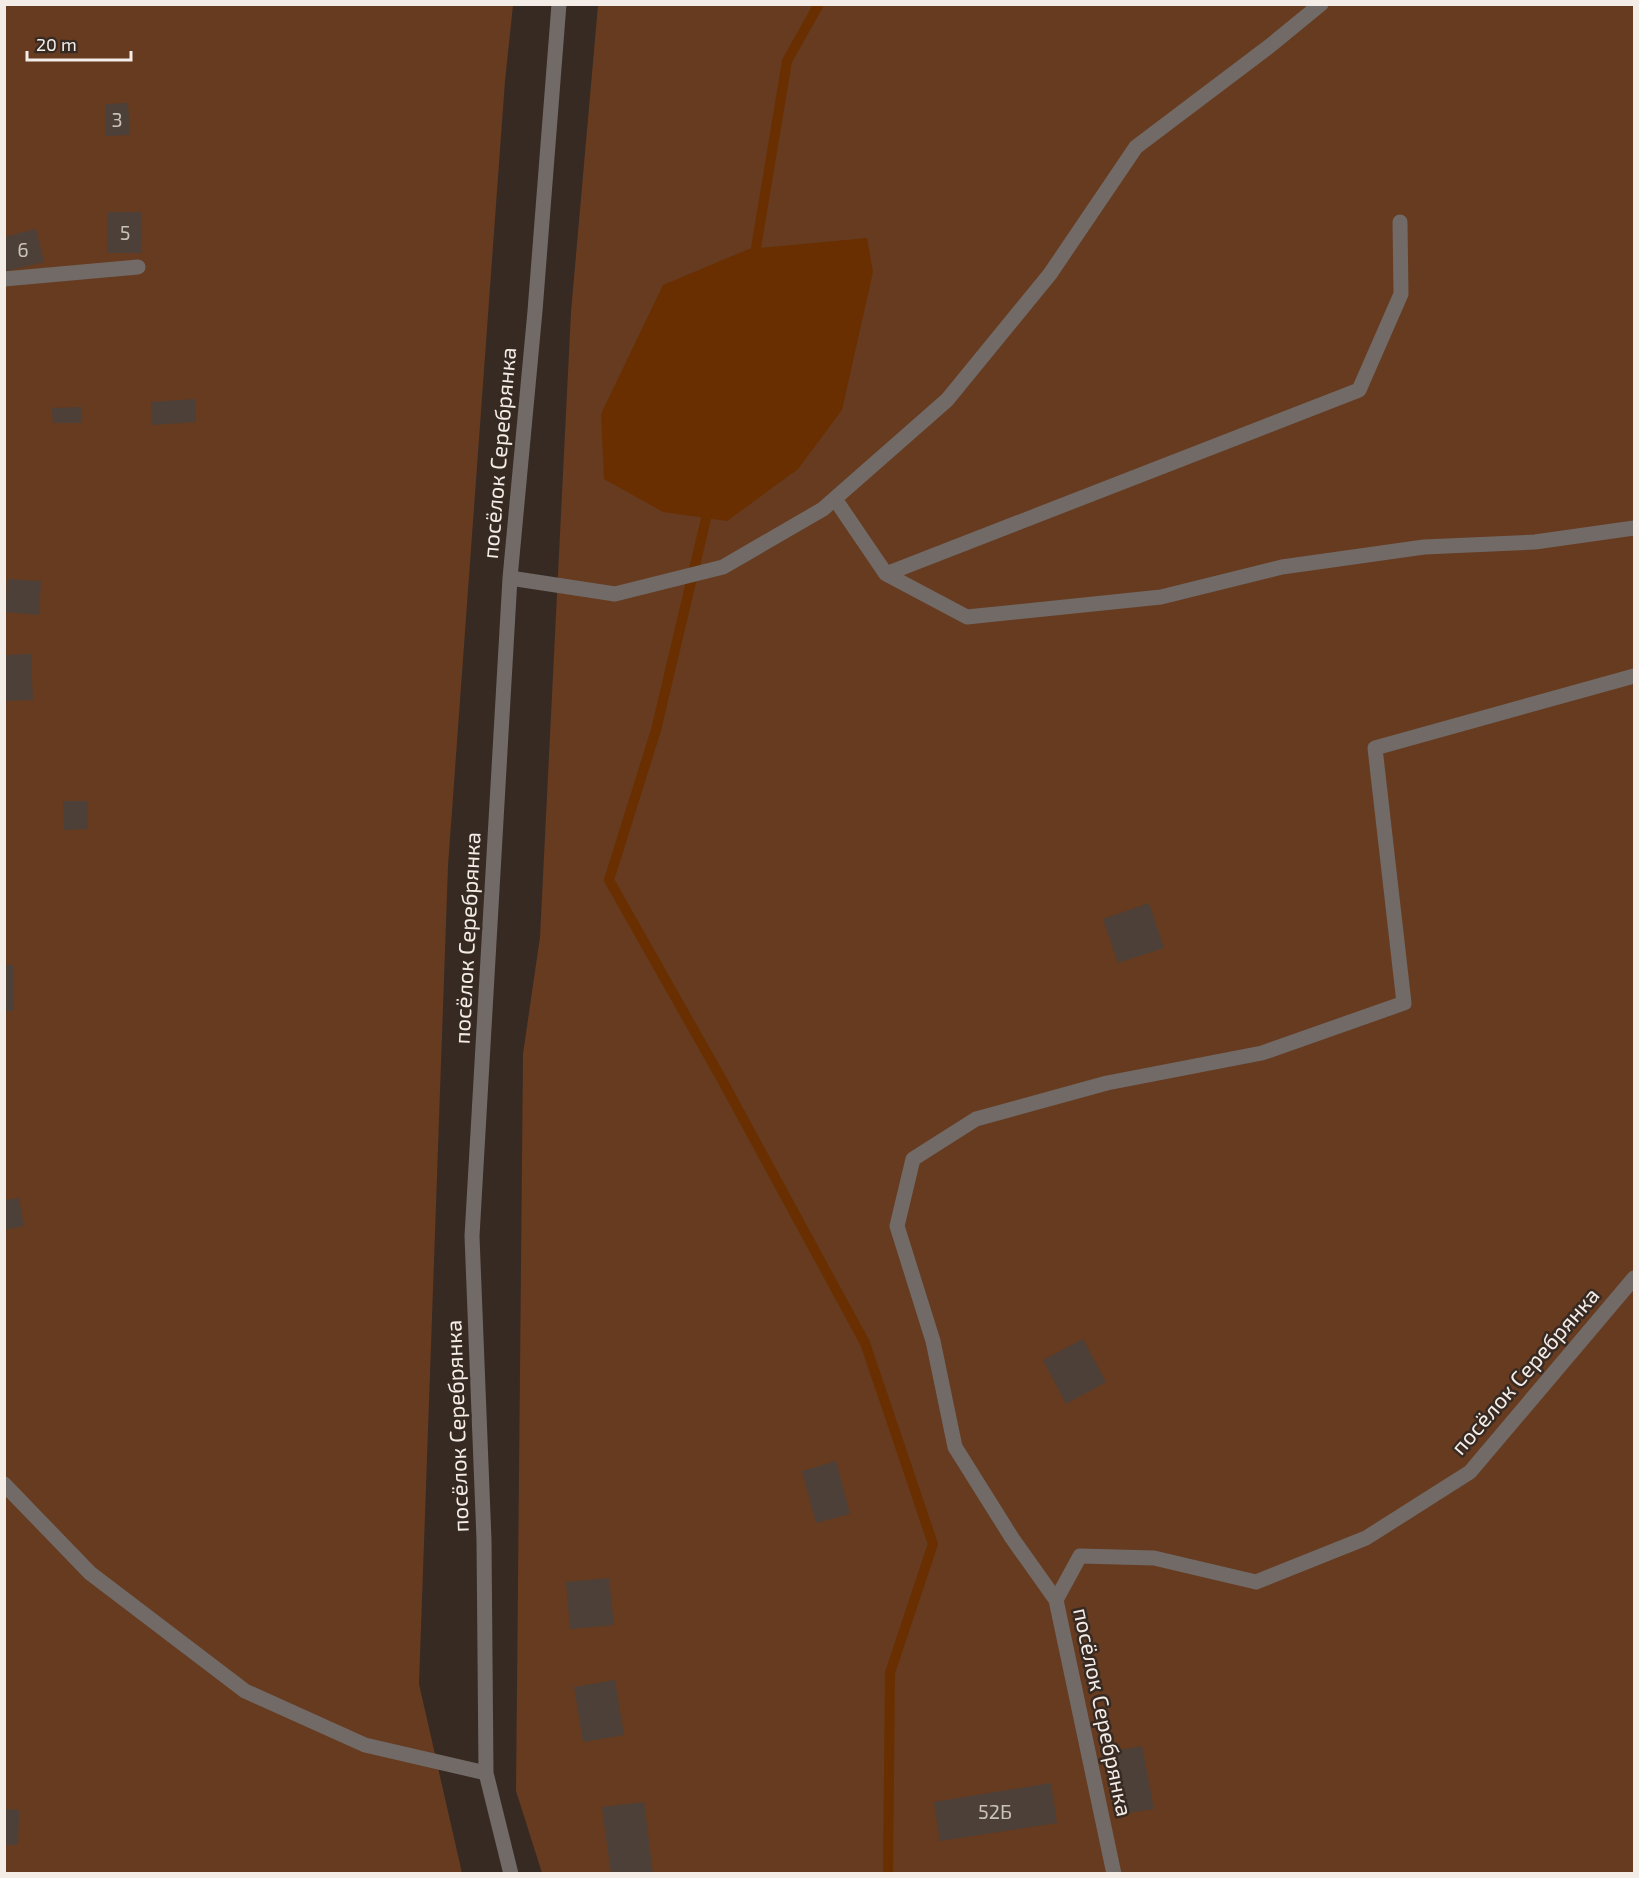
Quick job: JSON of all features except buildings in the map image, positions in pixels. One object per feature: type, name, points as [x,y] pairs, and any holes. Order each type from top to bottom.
[{"type":"lane","name":"посёлок Серебрянка","points":[[511,1874],[486,1773],[484,1540],[472,1236],[510,578],[535,311],[559,4]]},
{"type":"lane","points":[[510,578],[615,594],[723,567],[823,509],[947,400],[1050,274],[1136,147],[1271,45],[1321,4]]},
{"type":"lane","points":[[886,574],[1359,390],[1401,294],[1400,222]]},
{"type":"lane","points":[[4,279],[138,267]]},
{"type":"lane","points":[[835,499],[886,574],[967,617],[1161,597],[1282,567],[1424,547],[1535,542],[1635,528]]},
{"type":"lane","points":[[1056,1600],[1012,1538],[955,1447],[933,1341],[897,1227],[913,1159],[976,1119],[1107,1083],[1262,1053],[1404,1003],[1375,748],[1635,676]]},
{"type":"lane","name":"посёлок Серебрянка","points":[[1114,1874],[1056,1600],[1080,1556],[1154,1558],[1256,1582],[1366,1538],[1470,1472],[1635,1278]]},
{"type":"lane","points":[[4,1484],[90,1573],[245,1691],[365,1745],[486,1773]]},
{"type":"shaded area","points":[[5,5],[513,5],[505,81],[448,866],[419,1684],[462,1873],[5,1874]]},
{"type":"shaded area","points":[[598,5],[1634,5],[1634,1873],[542,1873],[516,1791],[523,1054],[540,937],[571,312]]},
{"type":"shaded area","points":[[867,238],[873,272],[842,410],[798,469],[727,521],[663,512],[604,479],[601,414],[663,285],[749,249]]},
{"type":"waterway","points":[[754,260],[787,61],[819,4]]},
{"type":"waterway","points":[[709,506],[656,730],[609,880],[721,1078],[865,1343],[933,1544],[890,1673],[888,1874]]}]
